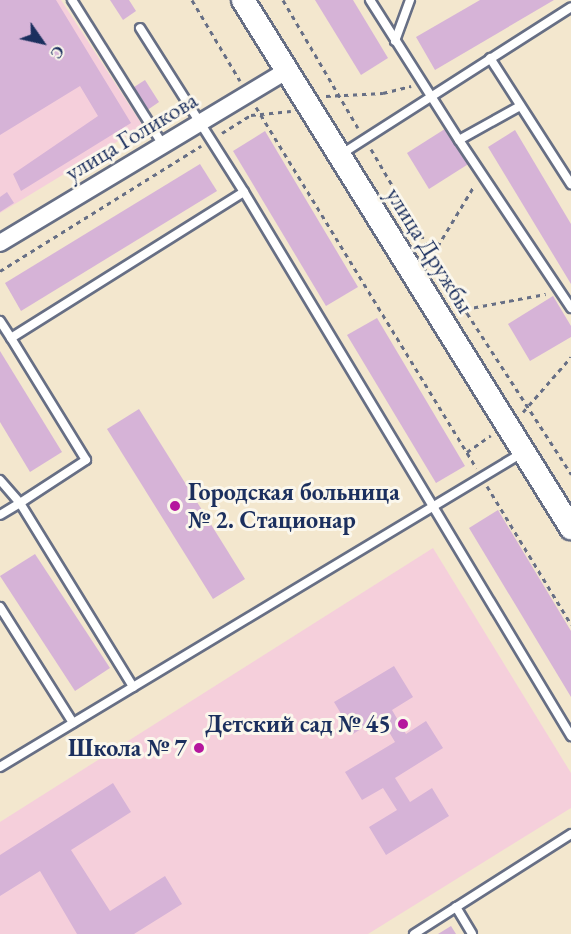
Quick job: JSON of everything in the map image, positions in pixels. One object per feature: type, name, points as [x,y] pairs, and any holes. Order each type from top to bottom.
[{"type":"main road","name":"улица Дружбы","points":[[243,0],[571,528]]},
{"type":"street","name":"улица Голикова","points":[[0,243],[286,71]]},
{"type":"lane","points":[[72,0],[163,145]]},
{"type":"lane","points":[[370,0],[429,95],[571,309]]},
{"type":"lane","points":[[395,41],[410,0]]},
{"type":"lane","points":[[339,155],[429,95],[571,8]]},
{"type":"lane","points":[[140,28],[244,192],[571,736]]},
{"type":"lane","points":[[490,58],[571,184]]},
{"type":"lane","points":[[459,140],[520,106]]},
{"type":"lane","points":[[10,338],[244,192]]},
{"type":"lane","points":[[0,321],[86,460],[0,515]]},
{"type":"lane","points":[[0,767],[523,452]]},
{"type":"lane","points":[[0,480],[20,502],[133,687]]},
{"type":"lane","points":[[0,607],[72,723]]},
{"type":"lane","points":[[414,934],[571,834]]},
{"type":"lane","points":[[456,907],[472,934]]},
{"type":"path","points":[[192,0],[571,624]]},
{"type":"path","points":[[284,0],[465,309],[571,474]]},
{"type":"path","points":[[318,96],[383,93],[422,83]]},
{"type":"path","points":[[0,271],[212,140],[260,113],[295,110]]},
{"type":"path","points":[[432,254],[482,174]]},
{"type":"path","points":[[465,309],[560,291]]},
{"type":"path","points":[[528,407],[571,357]]},
{"type":"path","points":[[466,452],[495,432]]},
{"type":"shaded area","points":[[0,0],[61,0],[143,126],[0,213]]},
{"type":"shaded area","points":[[433,548],[571,773],[571,808],[368,934],[0,934],[0,822]]},
{"type":"building","points":[[0,0],[56,0],[131,123],[21,191],[13,174],[98,116],[80,86],[0,135]]},
{"type":"building","points":[[110,0],[129,0],[136,11],[123,20]]},
{"type":"building","points":[[315,0],[353,0],[388,58],[361,75]]},
{"type":"building","points":[[480,0],[554,0],[435,70],[416,37]]},
{"type":"building","points":[[145,80],[159,102],[146,111],[131,89]]},
{"type":"building","points":[[448,127],[470,163],[429,189],[407,153]]},
{"type":"building","points":[[515,130],[571,224],[571,284],[488,147]]},
{"type":"building","points":[[265,131],[358,287],[326,306],[233,151]]},
{"type":"building","points":[[200,164],[217,191],[21,311],[5,283]]},
{"type":"building","points":[[7,192],[14,203],[0,212],[0,197]]},
{"type":"building","points":[[553,296],[571,326],[571,337],[530,361],[508,324]]},
{"type":"building","points":[[377,318],[465,466],[436,483],[347,335]]},
{"type":"building","points":[[0,351],[62,452],[30,472],[0,422]]},
{"type":"building","points":[[139,409],[245,579],[213,599],[107,429]]},
{"type":"building","points":[[498,510],[571,631],[571,697],[469,528]]},
{"type":"building","points":[[35,554],[110,668],[75,691],[0,576]]},
{"type":"building","points":[[394,666],[413,697],[392,710],[406,734],[426,721],[443,748],[395,778],[410,802],[432,788],[449,816],[386,855],[369,827],[397,810],[383,788],[362,800],[345,772],[395,742],[380,717],[353,734],[334,702]]},
{"type":"building","points":[[113,783],[131,812],[71,850],[110,911],[165,876],[182,904],[134,934],[77,934],[40,871],[0,896],[0,855]]},
{"type":"building","points":[[451,926],[456,934],[438,934]]},
{"type":"place","name":"Городская больница № 2. Стационар","points":[[175,506]]},
{"type":"place","name":"Детский сад № 45","points":[[403,724]]},
{"type":"place","name":"Школа № 7","points":[[199,748]]}]
